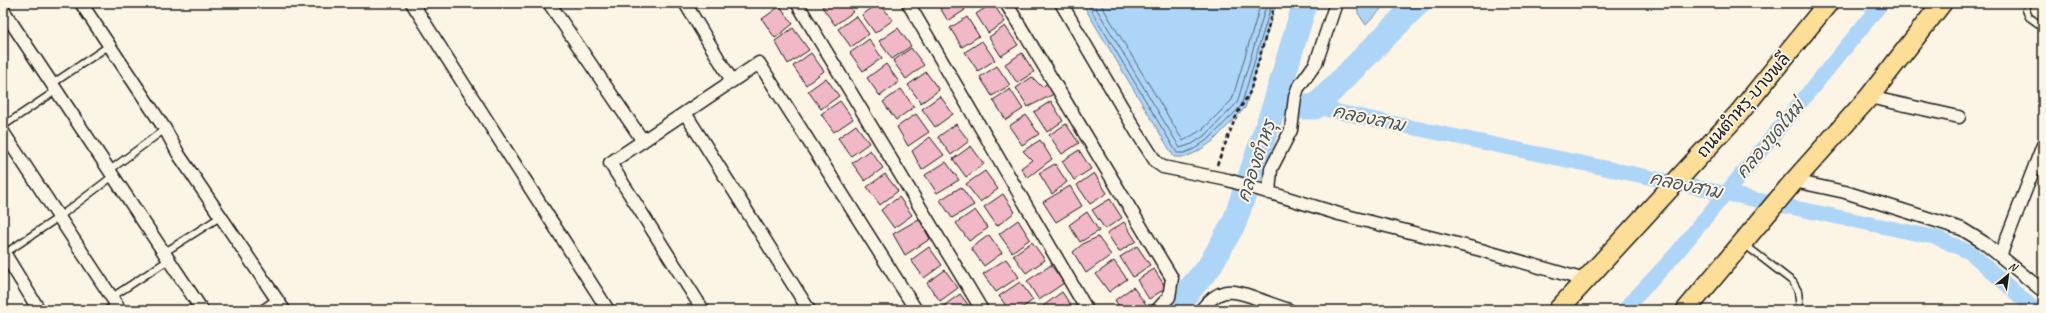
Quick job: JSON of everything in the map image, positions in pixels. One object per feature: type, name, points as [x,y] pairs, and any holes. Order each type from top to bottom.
[{"type":"main road","name":"ถนนตำหรุ-บางพลี","points":[[1558,310],[1739,113],[1828,3]]},
{"type":"main road","points":[[1686,310],[1780,197],[1869,97],[1942,3]]},
{"type":"street","points":[[81,3],[165,130],[179,156],[284,310]]},
{"type":"street","points":[[412,3],[608,310]]},
{"type":"street","points":[[549,3],[643,141]]},
{"type":"street","points":[[685,3],[732,82]]},
{"type":"street","points":[[797,3],[982,310]]},
{"type":"street","points":[[908,3],[1087,310]]},
{"type":"street","points":[[1006,3],[1172,278],[1169,297],[1157,310]]},
{"type":"street","points":[[1061,3],[1156,162],[1163,167],[1239,183],[1339,214],[1496,254],[1585,280]]},
{"type":"street","points":[[1269,193],[1271,169],[1291,130],[1294,118],[1295,97],[1298,88],[1316,63],[1336,3]]},
{"type":"street","points":[[3,10],[168,256],[202,310]]},
{"type":"street","points":[[703,310],[610,163],[759,63],[916,310]]},
{"type":"street","points":[[1869,97],[1959,117]]},
{"type":"street","points":[[685,113],[809,310]]},
{"type":"street","points":[[3,131],[114,305]]},
{"type":"street","points":[[2000,256],[2043,145]]},
{"type":"street","points":[[1794,181],[1845,192],[1962,229],[2000,256],[2043,292]]},
{"type":"street","points":[[4,253],[39,310]]},
{"type":"street","points":[[1201,310],[1218,294],[1230,290],[1241,292],[1289,310]]},
{"type":"lane","points":[[2028,3],[2026,10],[2029,17],[2043,27]]},
{"type":"lane","points":[[3,131],[55,87],[110,45]]},
{"type":"lane","points":[[4,253],[59,217],[165,130]]},
{"type":"lane","points":[[114,305],[168,256],[220,217]]},
{"type":"lane","points":[[1742,243],[1793,282],[1798,290],[1800,310]]},
{"type":"lane","points":[[260,310],[276,299]]},
{"type":"path","points":[[1213,177],[1237,114],[1250,92],[1275,3]]},
{"type":"water","points":[[1082,3],[1276,3],[1245,108],[1213,141],[1197,152],[1185,157],[1174,157]]},
{"type":"water","points":[[1358,3],[1387,3],[1366,25],[1358,13]]},
{"type":"building","points":[[828,3],[847,3],[853,12],[835,25],[822,7]]},
{"type":"building","points":[[879,3],[893,20],[875,33],[862,15]]},
{"type":"building","points":[[937,3],[961,3],[965,10],[948,21]]},
{"type":"building","points":[[993,3],[1005,22],[988,33],[976,14]]},
{"type":"building","points":[[780,6],[793,24],[775,38],[762,19]]},
{"type":"building","points":[[856,16],[869,34],[851,47],[838,29]]},
{"type":"building","points":[[967,17],[979,36],[962,47],[950,28]]},
{"type":"building","points":[[1005,26],[1018,45],[1001,56],[989,37]]},
{"type":"building","points":[[793,28],[809,50],[788,64],[775,41]]},
{"type":"building","points":[[898,28],[911,46],[892,59],[879,41]]},
{"type":"building","points":[[869,39],[882,58],[863,71],[850,53]]},
{"type":"building","points":[[982,41],[995,60],[978,71],[965,52]]},
{"type":"building","points":[[911,48],[924,65],[906,79],[893,61]]},
{"type":"building","points":[[811,53],[824,71],[806,85],[793,66]]},
{"type":"building","points":[[1022,53],[1034,72],[1017,83],[1005,64]]},
{"type":"building","points":[[886,64],[899,82],[880,96],[867,78]]},
{"type":"building","points":[[997,66],[1010,85],[992,96],[980,77]]},
{"type":"building","points":[[926,72],[939,90],[921,103],[908,85]]},
{"type":"building","points":[[1032,77],[1042,87],[1051,81],[1056,93],[1028,107],[1016,88]]},
{"type":"building","points":[[826,78],[839,96],[821,109],[808,91]]},
{"type":"building","points":[[901,89],[914,107],[896,120],[883,102]]},
{"type":"building","points":[[1010,89],[1023,109],[1006,120],[993,100]]},
{"type":"building","points":[[940,96],[953,114],[935,127],[922,109]]},
{"type":"building","points":[[840,101],[853,119],[834,132],[821,114]]},
{"type":"building","points":[[1051,101],[1063,121],[1047,132],[1034,112]]},
{"type":"building","points":[[916,114],[929,132],[908,146],[897,127]]},
{"type":"building","points":[[1026,115],[1039,134],[1022,145],[1009,126]]},
{"type":"building","points":[[956,124],[969,141],[951,155],[938,137]]},
{"type":"building","points":[[1066,124],[1079,143],[1062,154],[1049,135]]},
{"type":"building","points":[[856,125],[869,143],[851,156],[838,138]]},
{"type":"building","points":[[930,137],[944,155],[922,170],[912,151]]},
{"type":"building","points":[[1040,140],[1052,159],[1027,178],[1021,168],[1032,160],[1023,151]]},
{"type":"building","points":[[971,146],[984,164],[966,177],[953,159]]},
{"type":"building","points":[[870,150],[883,168],[865,181],[852,163]]},
{"type":"building","points":[[1079,150],[1091,169],[1074,180],[1062,161]]},
{"type":"building","points":[[946,162],[959,180],[937,193],[925,175]]},
{"type":"building","points":[[1055,164],[1067,182],[1052,194],[1039,173]]},
{"type":"building","points":[[985,171],[998,189],[980,202],[966,184]]},
{"type":"building","points":[[1094,173],[1107,193],[1090,204],[1077,185]]},
{"type":"building","points":[[885,174],[898,191],[880,205],[867,187]]},
{"type":"building","points":[[1070,186],[1082,206],[1056,222],[1043,202]]},
{"type":"building","points":[[961,187],[974,205],[952,218],[940,200]]},
{"type":"building","points":[[1003,194],[1015,212],[997,226],[984,207]]},
{"type":"building","points":[[899,197],[912,215],[894,228],[881,210]]},
{"type":"building","points":[[1110,199],[1122,218],[1105,229],[1092,210]]},
{"type":"building","points":[[975,210],[988,228],[969,241],[956,223]]},
{"type":"building","points":[[1087,212],[1099,231],[1080,242],[1069,225]]},
{"type":"building","points":[[919,219],[930,239],[905,255],[893,234]]},
{"type":"building","points":[[1018,220],[1030,239],[1012,252],[999,234]]},
{"type":"building","points":[[1124,222],[1136,241],[1119,252],[1107,233]]},
{"type":"building","points":[[989,235],[1002,253],[984,266],[971,248]]},
{"type":"building","points":[[1098,237],[1111,255],[1086,273],[1073,252],[1084,243]]},
{"type":"building","points":[[1032,242],[1045,260],[1026,273],[1013,255]]},
{"type":"building","points":[[1137,246],[1150,265],[1133,277],[1120,257]]},
{"type":"building","points":[[929,247],[942,265],[924,278],[911,260]]},
{"type":"building","points":[[1006,259],[1019,277],[996,292],[983,274]]},
{"type":"building","points":[[1114,261],[1127,279],[1109,292],[1096,274]]},
{"type":"building","points":[[1051,265],[1064,283],[1039,300],[1027,281]]},
{"type":"building","points":[[1154,269],[1166,288],[1149,299],[1137,280]]},
{"type":"building","points":[[945,270],[958,288],[940,301],[927,283]]},
{"type":"building","points":[[1020,282],[1033,300],[1019,310],[1009,310],[999,296]]},
{"type":"building","points":[[1133,287],[1148,307],[1145,310],[1121,310],[1115,300]]},
{"type":"building","points":[[1062,292],[1074,310],[1047,310],[1043,306]]},
{"type":"building","points":[[960,294],[972,310],[944,310],[942,307]]},
{"type":"waterway","name":"คลองตำหรุ","points":[[1172,310],[1209,267],[1234,223],[1274,107],[1305,3]]},
{"type":"waterway","name":"คลองตำหรุ","points":[[1274,107],[1315,107],[1418,3]]},
{"type":"waterway","name":"คลองขุดใหม่","points":[[1624,310],[1675,255],[1882,3]]},
{"type":"waterway","name":"คลองสาม","points":[[1315,107],[1938,238],[1971,253],[2035,310]]}]
